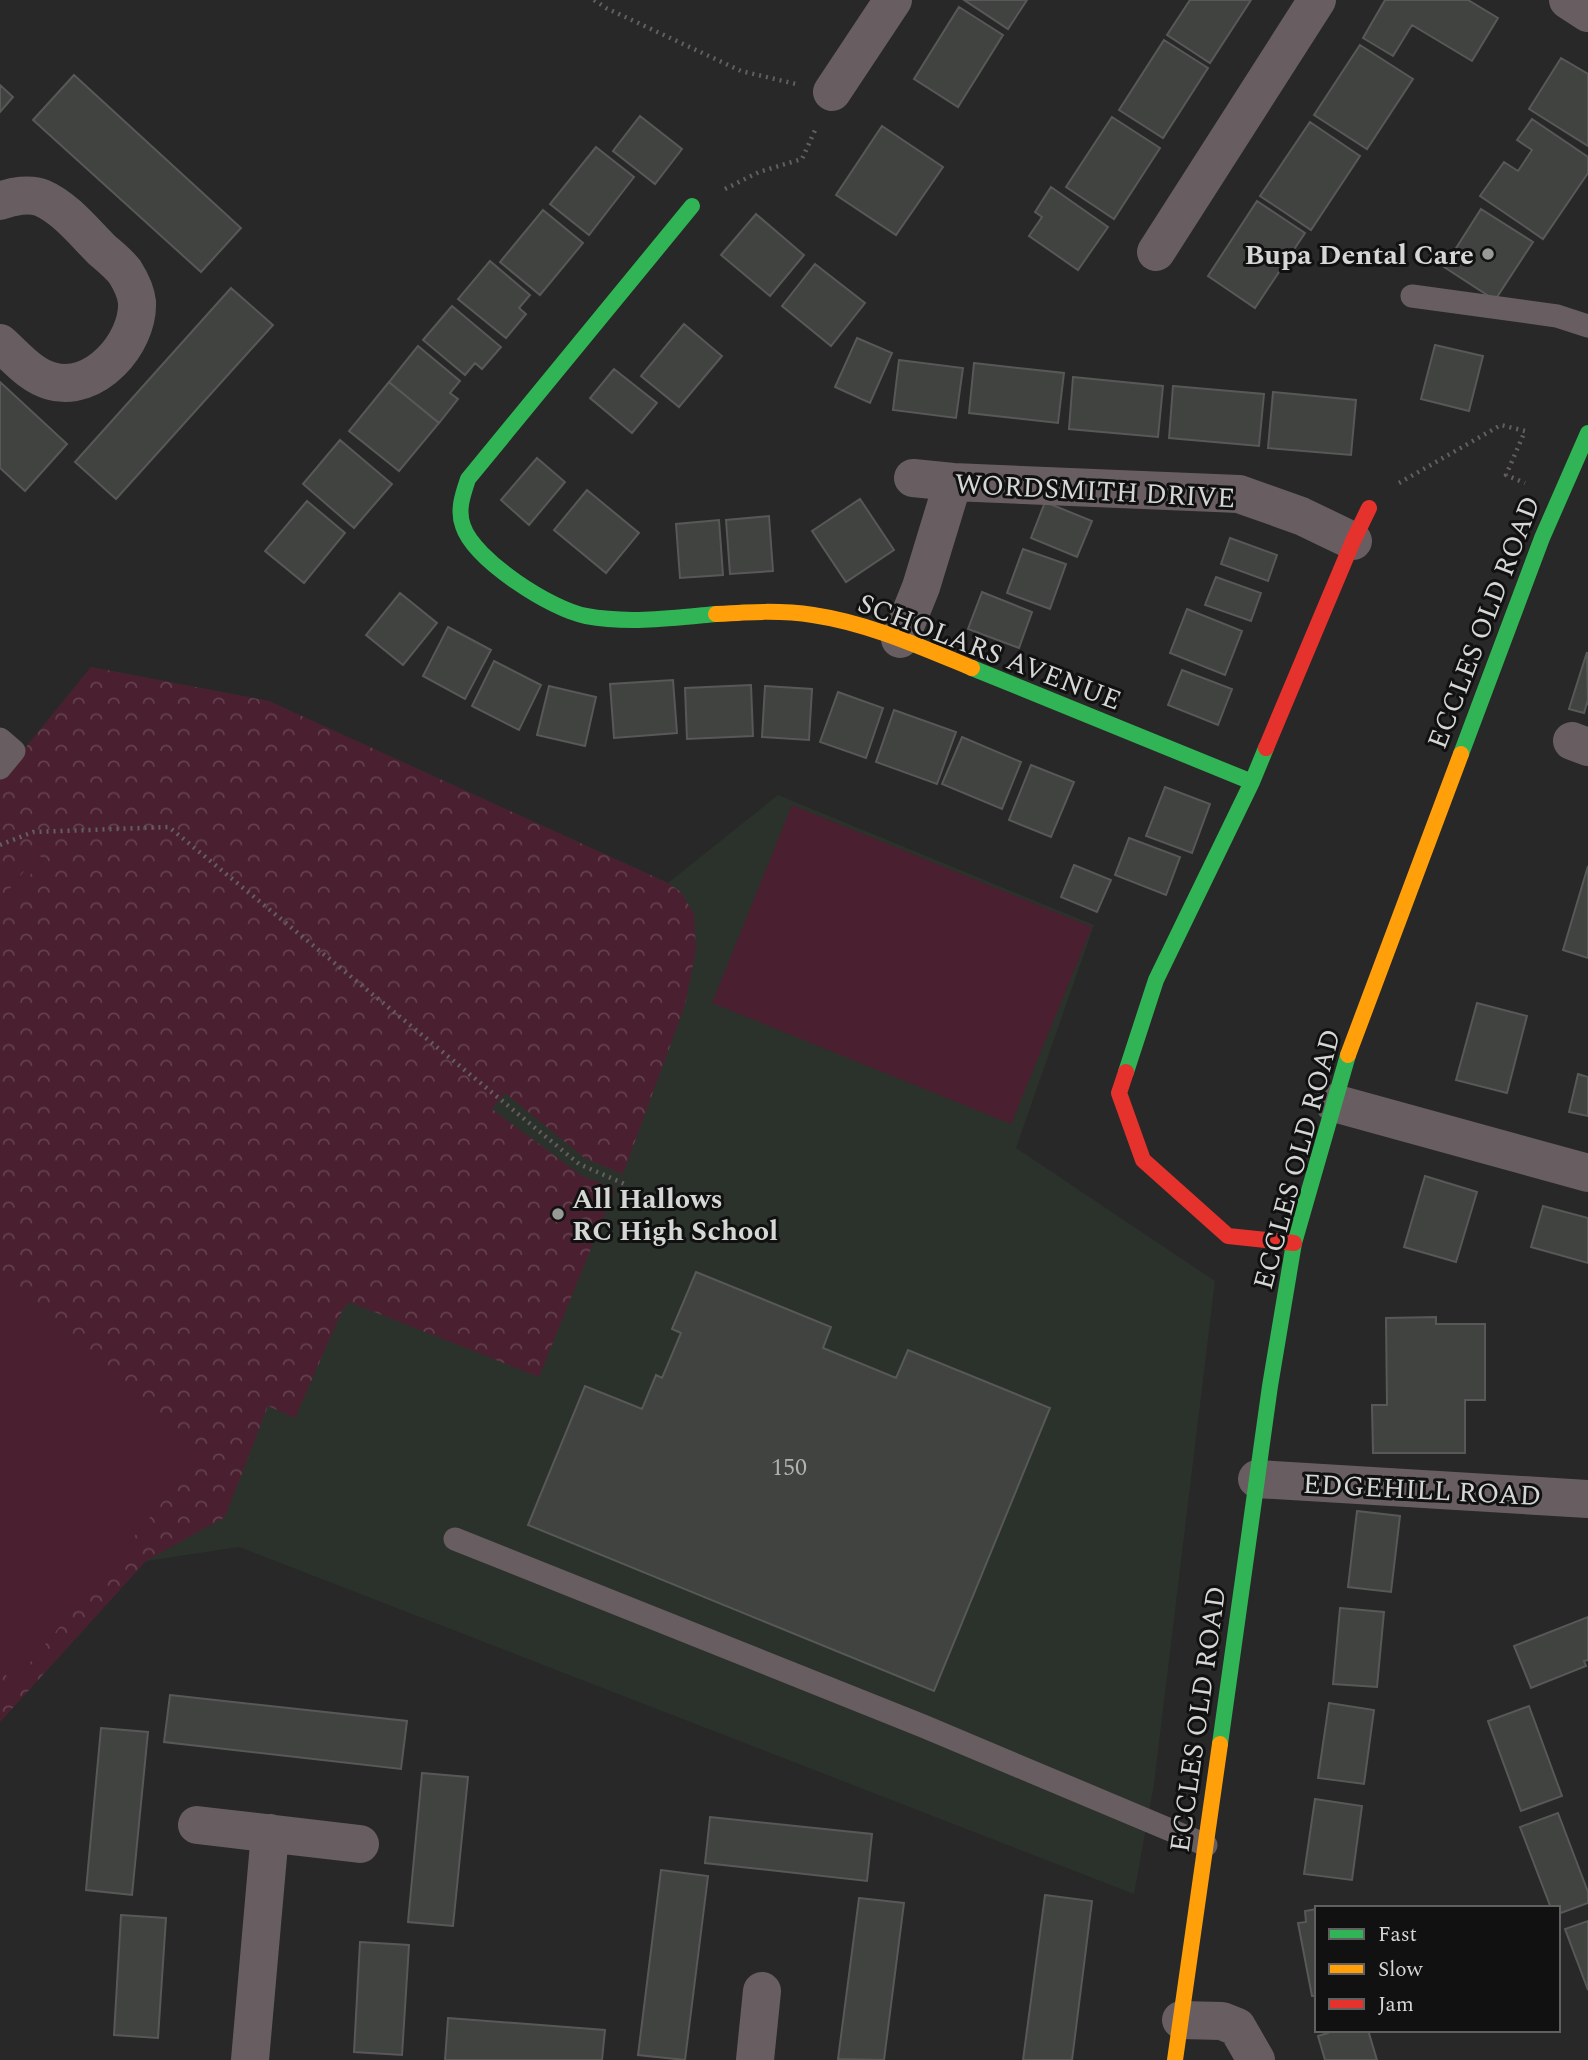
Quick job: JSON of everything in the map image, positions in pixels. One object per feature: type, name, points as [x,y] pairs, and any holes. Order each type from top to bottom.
[{"type":"street","points":[[832,92],[893,0]]},
{"type":"street","points":[[1156,252],[1317,0]]},
{"type":"street","points":[[1568,0],[1588,13]]},
{"type":"street","points":[[0,201],[22,195],[40,197],[62,211],[124,270],[137,302],[129,339],[105,366],[89,377],[71,383],[53,382],[35,375],[0,343]]},
{"type":"street","name":"SCHOLARS AVENUE","points":[[692,206],[468,479],[462,494],[460,511],[462,523],[473,546],[519,584],[575,613],[606,619],[672,618],[761,611],[802,613],[900,639],[1252,782]]},
{"type":"street","name":"ECCLES OLD ROAD","points":[[1175,2060],[1270,1386],[1294,1243],[1352,1042],[1559,496],[1588,433]]},
{"type":"street","name":"WORDSMITH DRIVE","points":[[913,478],[1239,495],[1301,516],[1361,524]]},
{"type":"street","points":[[900,639],[921,587],[953,482]]},
{"type":"street","points":[[1294,1243],[1228,1236],[1143,1160],[1119,1094],[1156,980],[1252,782],[1361,524]]},
{"type":"street","points":[[1334,1104],[1588,1173]]},
{"type":"street","name":"EDGEHILL ROAD","points":[[1257,1479],[1588,1499]]},
{"type":"street","points":[[197,1825],[360,1844]]},
{"type":"street","points":[[250,2060],[270,1833]]},
{"type":"street","points":[[755,2060],[762,1991]]},
{"type":"street","points":[[1181,2020],[1222,2021],[1237,2027],[1256,2060]]},
{"type":"lane","points":[[1412,296],[1556,316],[1588,326]]},
{"type":"lane","points":[[0,739],[14,751],[0,768]]},
{"type":"lane","points":[[456,1539],[910,1721],[1206,1845]]},
{"type":"path","points":[[594,0],[741,71],[832,92],[802,159],[759,172],[692,206]]},
{"type":"path","points":[[1361,524],[1402,480],[1501,425],[1525,431],[1506,475],[1559,496]]},
{"type":"path","points":[[0,845],[33,832],[169,827],[579,1164],[627,1185]]},
{"type":"shaded area","name":"All Hallows RC High School","points":[[91,667],[269,701],[668,883],[778,795],[1094,925],[1016,1148],[1215,1281],[1154,1784],[1134,1894],[239,1547],[146,1561],[0,1722],[0,779]]},
{"type":"green space","points":[[91,667],[269,701],[668,883],[681,892],[694,914],[696,950],[685,1005],[623,1174],[586,1159],[505,1093],[492,1109],[582,1176],[615,1189],[539,1377],[349,1302],[342,1311],[295,1418],[268,1406],[225,1517],[146,1561],[0,1722],[0,779]]},
{"type":"green space","points":[[792,805],[1092,927],[1011,1124],[712,1003]]},
{"type":"green space","points":[[38,854],[43,859],[0,912],[0,901]]},
{"type":"green space","points":[[0,1286],[203,1453],[14,1682],[0,1670]]},
{"type":"building","points":[[964,0],[1027,0],[1008,29]]},
{"type":"building","points":[[1190,0],[1251,0],[1210,63],[1167,35]]},
{"type":"building","points":[[1385,0],[1468,0],[1498,18],[1472,61],[1412,25],[1393,56],[1363,38]]},
{"type":"building","points":[[959,7],[1003,35],[958,107],[914,79]]},
{"type":"building","points":[[1164,40],[1208,68],[1163,138],[1119,110]]},
{"type":"building","points":[[1360,45],[1413,79],[1367,149],[1314,115]]},
{"type":"building","points":[[1561,58],[1588,74],[1588,146],[1529,109]]},
{"type":"building","points":[[74,75],[241,228],[201,272],[33,120]]},
{"type":"building","points":[[0,85],[13,97],[0,112]]},
{"type":"building","points":[[640,116],[682,149],[655,184],[613,151]]},
{"type":"building","points":[[1112,117],[1160,148],[1114,219],[1066,187]]},
{"type":"building","points":[[1532,119],[1588,157],[1588,173],[1543,239],[1480,196],[1504,162],[1518,171],[1532,150],[1517,140]]},
{"type":"building","points":[[1310,122],[1360,156],[1311,230],[1260,196]]},
{"type":"building","points":[[882,126],[943,167],[896,235],[836,195]]},
{"type":"building","points":[[596,147],[634,177],[589,235],[550,204]]},
{"type":"building","points":[[1051,187],[1108,227],[1078,270],[1029,236],[1042,217],[1035,212]]},
{"type":"building","points":[[1257,201],[1305,233],[1255,308],[1208,276]]},
{"type":"building","name":"Bupa Dental Care","points":[[1481,209],[1533,242],[1495,300],[1444,267]]},
{"type":"building","points":[[543,210],[583,243],[540,295],[500,262]]},
{"type":"building","points":[[756,214],[804,255],[770,296],[721,255]]},
{"type":"building","points":[[490,261],[530,295],[519,308],[526,314],[506,338],[458,299]]},
{"type":"building","points":[[815,264],[865,303],[831,346],[782,306]]},
{"type":"building","points":[[231,288],[273,325],[116,499],[75,462]]},
{"type":"building","points":[[452,306],[501,347],[482,369],[475,363],[465,375],[423,340]]},
{"type":"building","points":[[684,324],[722,356],[679,407],[641,376]]},
{"type":"building","points":[[857,338],[892,353],[870,403],[835,387]]},
{"type":"building","points":[[1435,345],[1483,356],[1469,411],[1421,399]]},
{"type":"building","points":[[418,346],[460,381],[450,393],[458,399],[439,423],[389,382]]},
{"type":"building","points":[[899,360],[963,368],[956,418],[893,410]]},
{"type":"building","points":[[974,363],[1064,373],[1058,423],[969,413]]},
{"type":"building","points":[[614,369],[657,403],[632,433],[590,398]]},
{"type":"building","points":[[1073,377],[1163,386],[1158,437],[1069,429]]},
{"type":"building","points":[[0,382],[67,444],[25,491],[0,468]]},
{"type":"building","points":[[389,382],[439,423],[399,471],[349,431]]},
{"type":"building","points":[[1173,386],[1264,394],[1259,446],[1169,438]]},
{"type":"building","points":[[1273,392],[1356,400],[1351,455],[1268,448]]},
{"type":"building","points":[[340,440],[392,484],[354,528],[303,484]]},
{"type":"building","points":[[537,458],[565,482],[529,525],[501,500]]},
{"type":"building","points":[[587,490],[639,533],[606,573],[554,530]]},
{"type":"building","points":[[860,499],[894,550],[846,582],[812,531]]},
{"type":"building","points":[[307,501],[345,533],[304,583],[265,551]]},
{"type":"building","points":[[1045,502],[1092,521],[1077,557],[1031,538]]},
{"type":"building","points":[[769,516],[773,571],[730,574],[726,520]]},
{"type":"building","points":[[719,520],[723,575],[680,578],[676,524]]},
{"type":"building","points":[[1230,538],[1277,555],[1268,581],[1221,564]]},
{"type":"building","points":[[1023,549],[1066,564],[1050,609],[1007,593]]},
{"type":"building","points":[[1216,577],[1261,593],[1251,621],[1205,605]]},
{"type":"building","points":[[982,592],[1032,612],[1019,648],[968,629]]},
{"type":"building","points":[[400,593],[437,623],[403,665],[366,635]]},
{"type":"building","points":[[1187,609],[1242,631],[1225,675],[1170,653]]},
{"type":"building","points":[[448,627],[491,650],[465,699],[423,676]]},
{"type":"building","points":[[1587,652],[1588,704],[1584,713],[1569,709]]},
{"type":"building","points":[[494,661],[541,685],[519,730],[472,706]]},
{"type":"building","points":[[1182,670],[1232,689],[1218,725],[1168,705]]},
{"type":"building","points":[[673,680],[677,733],[614,738],[610,684]]},
{"type":"building","points":[[751,685],[753,736],[687,739],[685,688]]},
{"type":"building","points":[[549,686],[596,697],[585,746],[537,735]]},
{"type":"building","points":[[765,686],[812,689],[809,740],[762,737]]},
{"type":"building","points":[[838,692],[883,708],[866,758],[820,742]]},
{"type":"building","points":[[894,710],[956,732],[937,784],[876,762]]},
{"type":"building","points":[[962,737],[1021,762],[1002,809],[942,784]]},
{"type":"building","points":[[1031,765],[1074,782],[1051,837],[1009,820]]},
{"type":"building","points":[[1165,787],[1210,804],[1192,853],[1146,836]]},
{"type":"building","points":[[1129,838],[1180,857],[1166,895],[1115,875]]},
{"type":"building","points":[[1074,865],[1111,880],[1097,912],[1061,897]]},
{"type":"building","points":[[1588,866],[1588,958],[1563,950]]},
{"type":"building","points":[[1477,1003],[1527,1016],[1507,1093],[1456,1080]]},
{"type":"building","points":[[1578,1074],[1588,1077],[1588,1116],[1569,1112]]},
{"type":"building","points":[[1425,1176],[1477,1192],[1456,1262],[1404,1247]]},
{"type":"building","points":[[1543,1206],[1588,1218],[1588,1263],[1531,1247]]},
{"type":"building","name":"All Hallows RC High School","points":[[696,1272],[831,1327],[823,1348],[896,1378],[908,1350],[1050,1408],[934,1691],[528,1525],[585,1386],[642,1409],[656,1375],[662,1378],[681,1333],[672,1329]]},
{"type":"building","points":[[1436,1317],[1436,1324],[1485,1324],[1485,1400],[1465,1400],[1465,1453],[1373,1453],[1372,1405],[1387,1405],[1386,1318]]},
{"type":"building","points":[[1357,1511],[1400,1516],[1391,1592],[1348,1587]]},
{"type":"building","points":[[1340,1608],[1384,1612],[1377,1687],[1333,1684]]},
{"type":"building","points":[[1588,1617],[1588,1660],[1584,1661],[1586,1666],[1531,1688],[1514,1646]]},
{"type":"building","points":[[170,1695],[407,1721],[401,1769],[164,1742]]},
{"type":"building","points":[[1329,1703],[1374,1710],[1364,1784],[1318,1778]]},
{"type":"building","points":[[1529,1706],[1562,1796],[1521,1811],[1488,1721]]},
{"type":"building","points":[[101,1728],[148,1732],[132,1895],[86,1890]]},
{"type":"building","points":[[422,1773],[468,1777],[453,1926],[408,1922]]},
{"type":"building","points":[[1315,1799],[1362,1806],[1352,1880],[1304,1874]]},
{"type":"building","points":[[1558,1813],[1588,1892],[1588,1903],[1560,1913],[1560,1906],[1550,1906],[1520,1827]]},
{"type":"building","points":[[710,1817],[872,1834],[867,1881],[705,1863]]},
{"type":"building","points":[[661,1870],[708,1876],[685,2060],[638,2055]]},
{"type":"building","points":[[1045,1895],[1092,1901],[1072,2060],[1023,2060]]},
{"type":"building","points":[[859,1898],[904,1903],[884,2060],[838,2059]]},
{"type":"building","points":[[1315,1909],[1315,1996],[1312,1996],[1298,1923],[1306,1922],[1305,1911]]},
{"type":"building","points":[[121,1915],[166,1918],[158,2038],[114,2035]]},
{"type":"building","points":[[1588,1921],[1588,1990],[1565,1929]]},
{"type":"building","points":[[360,1942],[409,1945],[402,2055],[354,2052]]},
{"type":"building","points":[[448,2018],[605,2030],[602,2060],[445,2060]]},
{"type":"building","points":[[1369,2032],[1377,2060],[1325,2060],[1318,2036],[1328,2033]]},
{"type":"traffic: fast","points":[[692,206],[468,479],[461,502],[461,514],[463,526],[482,554],[516,582],[571,612],[586,616],[635,620],[716,614]]},
{"type":"traffic: fast","points":[[1461,754],[1542,538],[1588,433]]},
{"type":"traffic: fast","points":[[972,668],[1252,782]]},
{"type":"traffic: fast","points":[[1126,1072],[1156,980],[1266,748]]},
{"type":"traffic: fast","points":[[1220,1744],[1270,1386],[1294,1243],[1348,1055]]},
{"type":"traffic: slow","points":[[716,614],[801,613],[834,619],[894,637],[972,668]]},
{"type":"traffic: slow","points":[[1348,1055],[1461,754]]},
{"type":"traffic: slow","points":[[1175,2060],[1220,1744]]},
{"type":"traffic: jam","points":[[1266,748],[1369,508]]},
{"type":"traffic: jam","points":[[1126,1072],[1119,1093],[1143,1160],[1228,1236],[1294,1243]]},
{"type":"place","name":"Bupa Dental Care","points":[[1488,254]]},
{"type":"place","name":"All Hallows RC High School","points":[[558,1214]]}]
